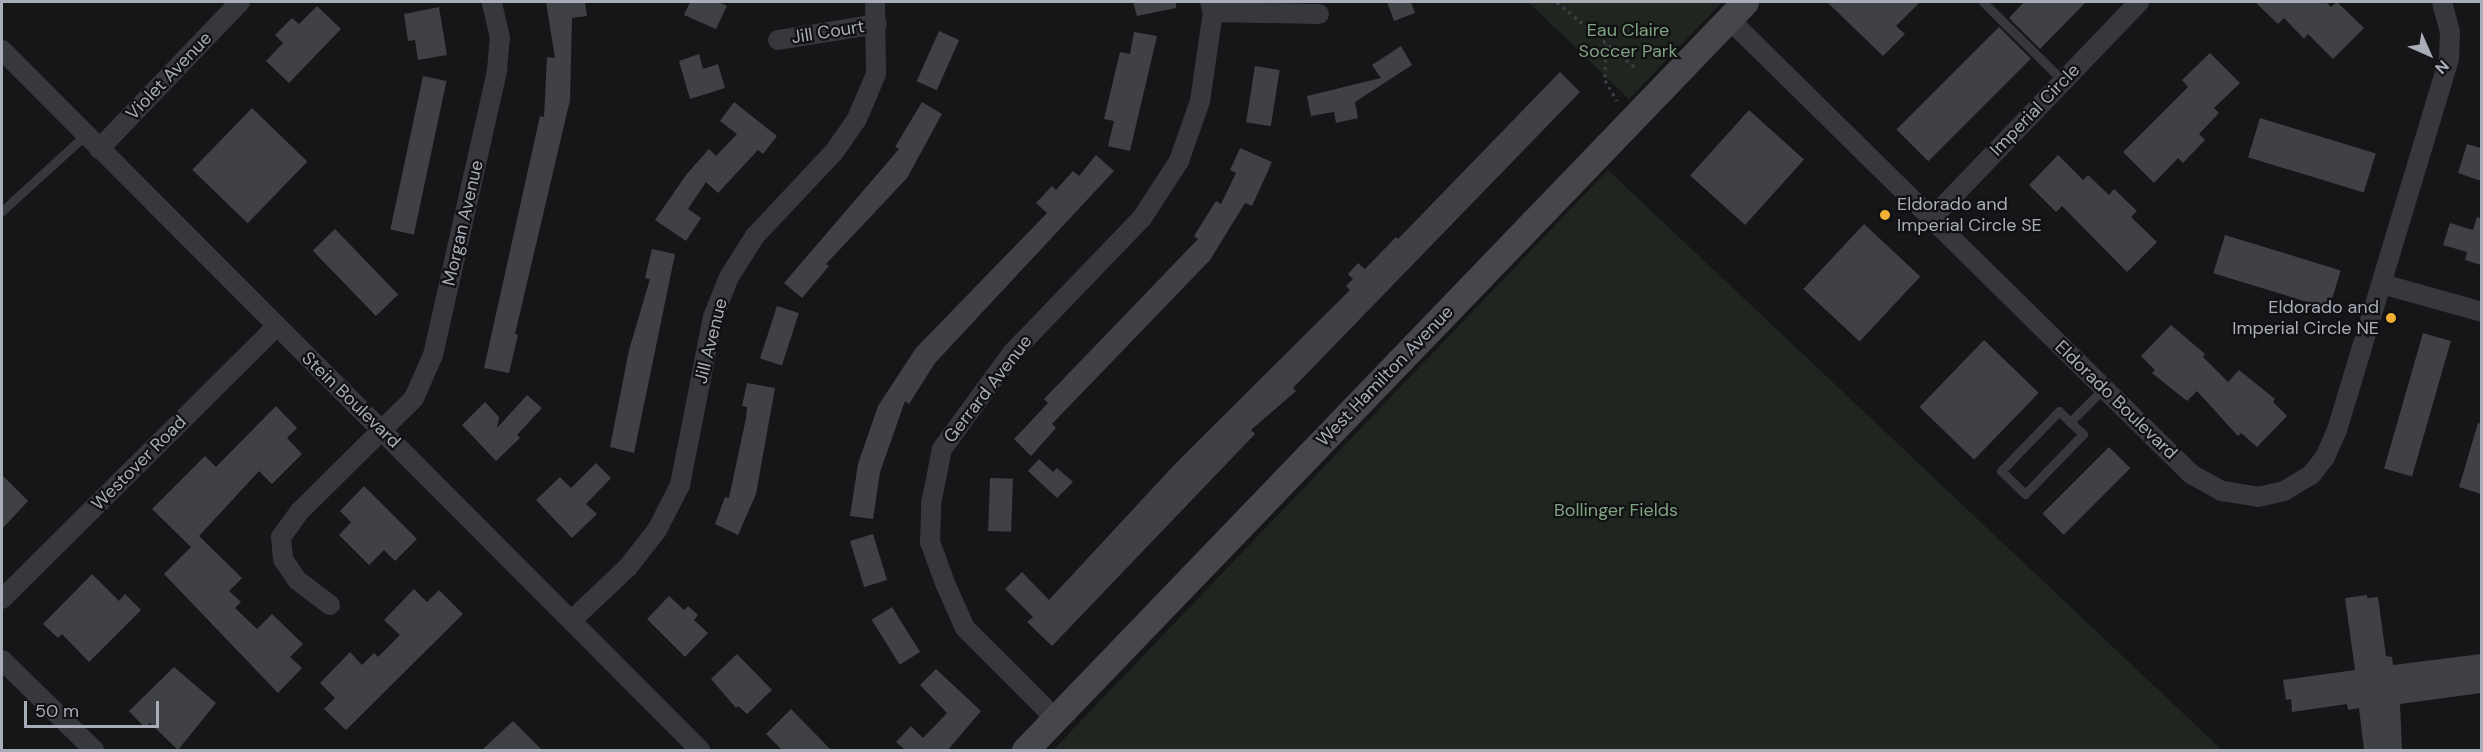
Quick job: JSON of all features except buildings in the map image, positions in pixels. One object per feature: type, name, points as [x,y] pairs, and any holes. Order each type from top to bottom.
[{"type":"street","name":"Violet Avenue","points":[[99,149],[240,2]]},
{"type":"street","name":"Morgan Avenue","points":[[330,605],[297,580],[283,559],[281,537],[299,512],[384,431],[414,398],[433,355],[497,70],[500,38],[492,2]]},
{"type":"street","name":"Jill Avenue","points":[[572,620],[628,567],[657,530],[680,485],[713,317],[729,277],[755,236],[834,152],[857,119],[876,74],[875,2]]},
{"type":"street","name":"Imperial Circle","points":[[1931,219],[2139,2]]},
{"type":"street","points":[[2442,2],[2450,32],[2449,59],[2382,284],[2481,312]]},
{"type":"street","points":[[1212,7],[1319,14]]},
{"type":"street","name":"Gerrard Avenue","points":[[1056,719],[965,628],[945,583],[930,542],[931,504],[942,449],[1012,352],[1142,218],[1179,161],[1200,102],[1212,7]]},
{"type":"street","name":"Eldorado Boulevard","points":[[1737,10],[1931,219],[2192,474],[2222,491],[2258,496],[2284,491],[2310,474],[2325,457],[2337,430],[2382,284]]},
{"type":"street","name":"West Hamilton Avenue","points":[[1025,750],[1737,10]]},
{"type":"street","name":"Jill Court","points":[[778,40],[877,24]]},
{"type":"street","name":"Stein Boulevard","points":[[2,50],[84,136],[384,431],[700,750]]},
{"type":"street","name":"Westover Road","points":[[2,597],[276,327]]},
{"type":"street","points":[[2,660],[94,750]]},
{"type":"lane","points":[[1983,2],[2063,81]]},
{"type":"lane","points":[[2,211],[84,136]]},
{"type":"lane","points":[[2070,422],[2104,388]]},
{"type":"lane","points":[[2059,411],[2070,422],[2083,434],[2025,494],[2001,471],[2059,411]]},
{"type":"path","points":[[1557,2],[1637,69]]},
{"type":"path","points":[[1606,44],[1605,80],[1617,101]]},
{"type":"green space","name":"Eau Claire Soccer Park","points":[[1528,2],[1722,2],[1629,99]]},
{"type":"green space","name":"Bollinger Fields","points":[[1608,170],[2222,750],[1053,750]]},
{"type":"place","name":"Eldorado and Imperial Circle SE","points":[[1885,215]]},
{"type":"place","name":"Eldorado and Imperial Circle NE","points":[[2391,318]]}]
